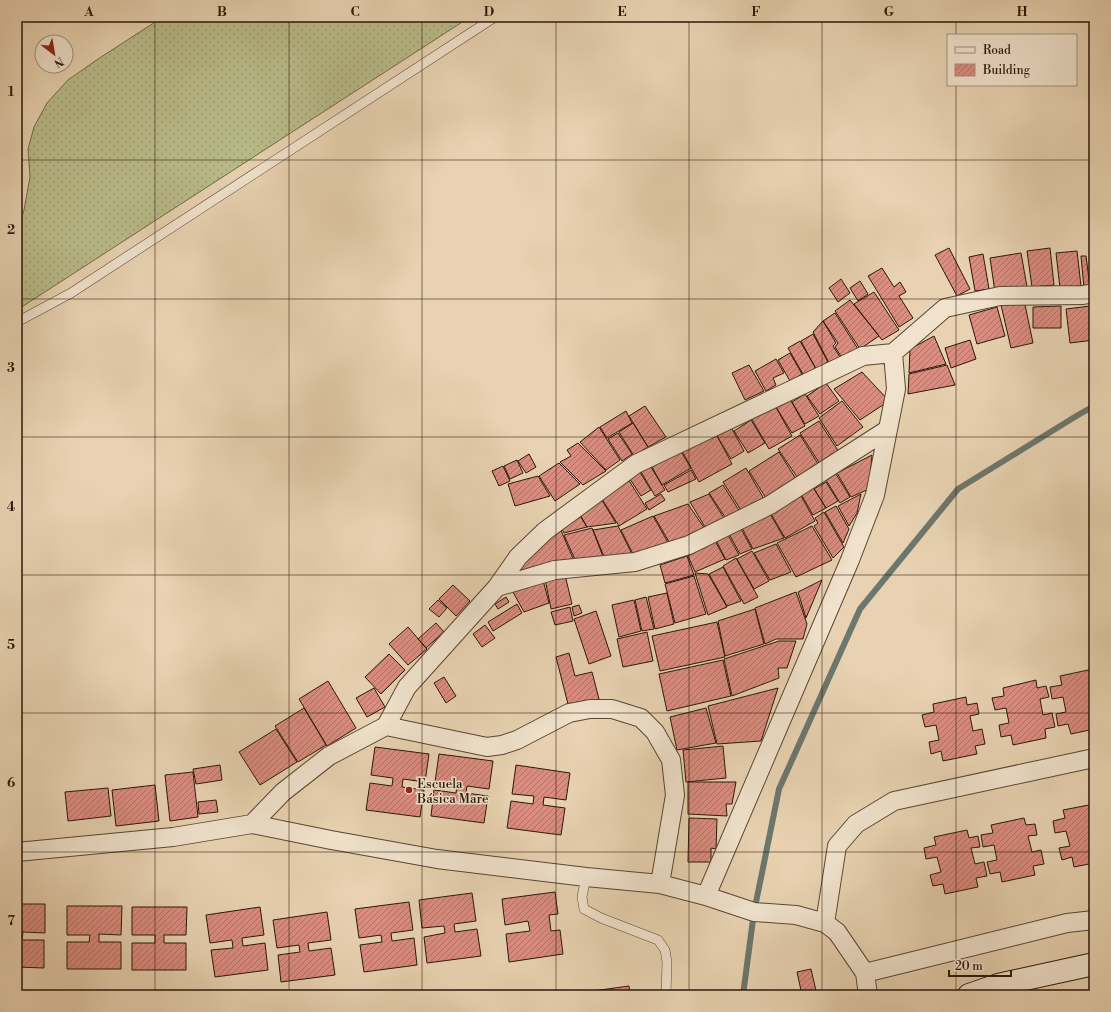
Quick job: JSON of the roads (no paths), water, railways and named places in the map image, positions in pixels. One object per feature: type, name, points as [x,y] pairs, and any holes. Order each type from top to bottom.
[{"type":"street","points":[[252,824],[283,792],[329,756],[386,726],[407,687],[497,587],[518,557],[545,531],[636,464],[863,356],[893,353],[945,308],[1000,296],[1083,295],[1094,293]]},
{"type":"street","points":[[706,896],[850,560],[875,495],[896,389],[893,353]]},
{"type":"street","points":[[497,587],[556,570],[636,562],[689,545],[770,505],[887,430]]},
{"type":"street","points":[[386,726],[487,746],[502,745],[517,740],[569,713],[590,708],[612,709],[641,718],[655,732],[671,760],[673,774],[675,795],[660,884]]},
{"type":"street","points":[[825,923],[837,846],[856,824],[894,801],[1094,758]]},
{"type":"street","points":[[17,852],[173,837],[252,824],[437,859],[586,877],[660,884],[706,896],[754,912],[796,915],[825,923],[837,932],[865,973],[868,995]]},
{"type":"street","points":[[865,973],[1068,923],[1094,920]]},
{"type":"street","points":[[969,995],[998,984],[1094,964]]},
{"type":"lane","points":[[17,322],[71,294],[495,17]]},
{"type":"lane","points":[[586,877],[582,897],[584,909],[601,918],[658,940],[664,950],[667,962],[666,995]]},
{"type":"waterway","points":[[743,995],[754,912],[779,789],[860,609],[958,489],[1094,406]]},
{"type":"place","name":"Escuela Básica Mare","points":[[409,790]]}]
